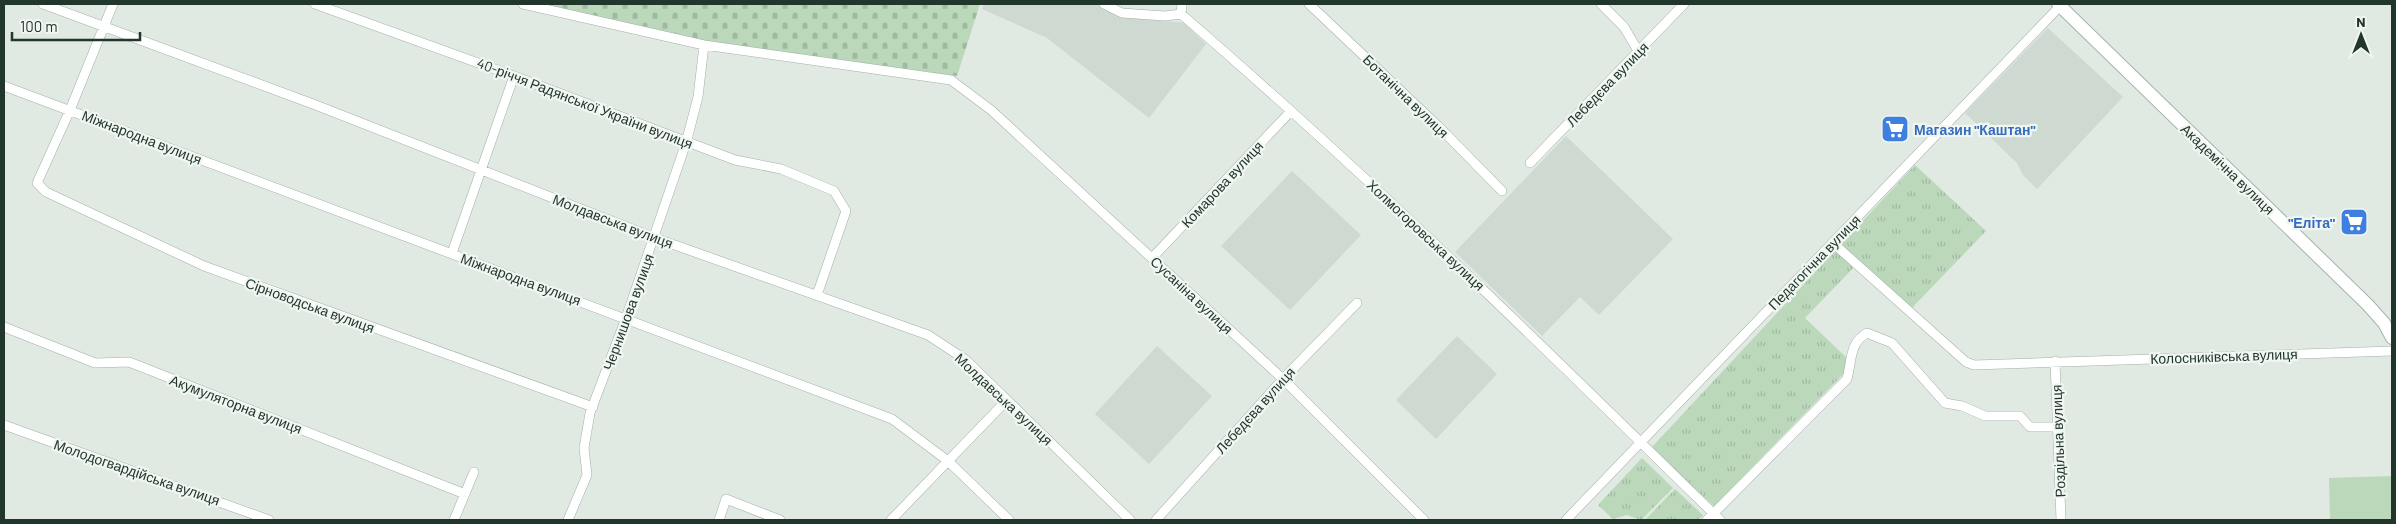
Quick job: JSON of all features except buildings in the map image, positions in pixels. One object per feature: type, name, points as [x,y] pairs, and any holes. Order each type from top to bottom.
[{"type":"main road","name":"Академічна вулиця","points":[[2060,4],[2368,304],[2384,323],[2392,338]]},
{"type":"street","name":"Молдавська вулиця","points":[[43,4],[104,25],[654,238],[928,335],[966,360],[1130,520]]},
{"type":"street","points":[[70,110],[113,4]]},
{"type":"street","name":"40-річчя Радянської України вулиця","points":[[315,4],[514,76],[686,142],[736,160],[781,169],[834,191],[846,211],[817,295]]},
{"type":"street","points":[[523,4],[704,45]]},
{"type":"street","points":[[1104,4],[1122,13],[1165,16],[1181,14],[1182,4]]},
{"type":"street","name":"Ботанічна вулиця","points":[[1309,4],[1438,126],[1502,191]]},
{"type":"street","points":[[1601,4],[1624,27],[1638,51]]},
{"type":"street","name":"Лебедєва вулиця","points":[[1530,163],[1684,4]]},
{"type":"street","name":"Педагогічна вулиця","points":[[1566,520],[2060,4]]},
{"type":"street","name":"Холмогоровська вулиця","points":[[1181,14],[1291,110],[1448,255],[1713,518]]},
{"type":"street","name":"Сусаніна вулиця","points":[[704,45],[950,80],[991,110],[1283,379],[1424,520]]},
{"type":"street","name":"Чернишова вулиця","points":[[568,520],[587,475],[584,448],[592,407],[626,318],[686,142],[698,97],[704,45]]},
{"type":"street","points":[[452,253],[514,76]]},
{"type":"street","name":"Міжнародна вулиця","points":[[4,86],[892,419],[948,461],[1009,520]]},
{"type":"street","name":"Сірноводська вулиця","points":[[70,110],[37,183],[46,192],[204,266],[592,407]]},
{"type":"street","name":"Комарова вулиця","points":[[1152,258],[1291,110]]},
{"type":"street","name":"Колосниківська вулиця","points":[[1833,243],[1966,362],[1974,365],[2392,351]]},
{"type":"street","name":"Лебедєва вулиця","points":[[1156,520],[1283,379],[1356,303]]},
{"type":"street","name":"Акумуляторна вулиця","points":[[4,327],[95,362],[129,362],[465,494]]},
{"type":"street","points":[[1713,518],[1847,379],[1853,347],[1858,338],[1867,333],[1892,343],[1945,403],[1962,406],[1985,416],[2020,416],[2030,427],[2058,427]]},
{"type":"street","name":"Роздільна вулиця","points":[[2055,361],[2061,520]]},
{"type":"street","points":[[891,520],[1007,400]]},
{"type":"street","name":"Молодогвардійська вулиця","points":[[4,425],[270,520]]},
{"type":"street","points":[[454,520],[474,472]]},
{"type":"street","points":[[719,520],[726,498],[780,520]]},
{"type":"shaded area","points":[[984,4],[1096,4],[1122,17],[1184,23],[1206,44],[1149,118],[1047,38],[982,9]]},
{"type":"shaded area","points":[[2048,28],[2123,97],[2037,189],[2023,175],[2017,163],[1965,113]]},
{"type":"shaded area","points":[[1566,136],[1673,239],[1599,315],[1580,297],[1542,336],[1455,252]]},
{"type":"shaded area","points":[[1292,171],[1361,235],[1290,310],[1221,246]]},
{"type":"shaded area","points":[[1457,336],[1497,374],[1436,439],[1396,400]]},
{"type":"shaded area","points":[[1157,346],[1212,396],[1149,464],[1095,414]]},
{"type":"green space","points":[[537,4],[980,4],[957,76],[714,44]]},
{"type":"green space","points":[[1915,165],[1986,231],[1907,313],[1856,265],[1805,318],[1853,364],[1714,506],[1651,448]]},
{"type":"green space","points":[[1642,458],[1673,488],[1641,520],[1627,515],[1613,519],[1598,505]]},
{"type":"green space","points":[[2392,476],[2392,520],[2330,520],[2329,478]]},
{"type":"green space","points":[[1675,489],[1703,515],[1698,520],[1645,520]]},
{"type":"place","name":"Магазин \"Каштан\"","points":[[1895,129]]},
{"type":"place","name":"\"Еліта\"","points":[[2354,222]]}]
